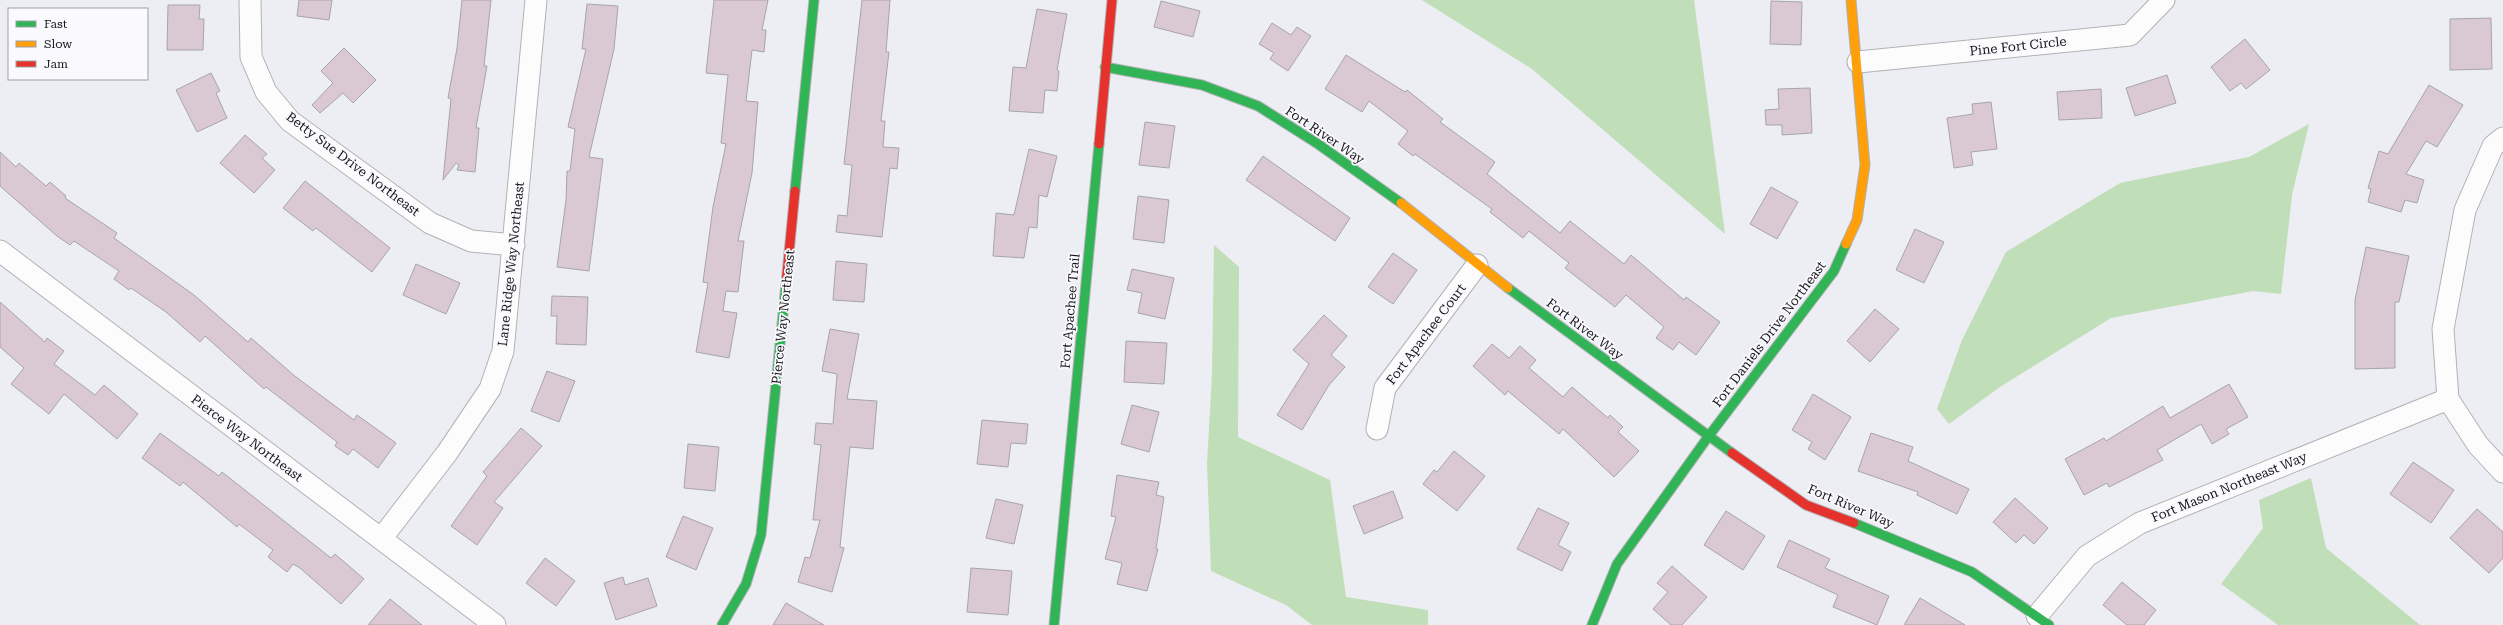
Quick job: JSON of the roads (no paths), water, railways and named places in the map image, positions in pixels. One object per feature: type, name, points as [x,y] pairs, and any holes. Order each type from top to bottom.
[{"type":"street","name":"Betty Sue Drive Northeast","points":[[250,0],[251,57],[266,92],[290,121],[430,223],[471,241],[514,244]]},
{"type":"street","name":"Lane Ridge Way Northeast","points":[[381,539],[447,452],[490,389],[503,351],[536,0]]},
{"type":"street","name":"Pierce Way Northeast","points":[[722,625],[746,584],[761,535],[814,0]]},
{"type":"street","name":"Fort Apachee Trail","points":[[1054,625],[1112,0]]},
{"type":"street","name":"Fort Daniels Drive Northeast","points":[[1592,625],[1617,564],[1708,437],[1834,271],[1857,220],[1865,164],[1858,62],[1851,0]]},
{"type":"street","name":"Pine Fort Circle","points":[[1858,62],[2130,35],[2164,0]]},
{"type":"street","name":"Fort River Way","points":[[1105,66],[1202,85],[1258,106],[1318,144],[1376,185],[1477,265],[1708,437],[1806,504],[1880,533],[1972,572],[2043,621]]},
{"type":"street","points":[[2503,138],[2493,146],[2465,210],[2443,329],[2448,399],[2478,445],[2503,472]]},
{"type":"street","name":"Pierce Way Northeast","points":[[0,251],[494,625]]},
{"type":"street","name":"Fort Apachee Court","points":[[1377,429],[1385,388],[1477,265]]},
{"type":"street","name":"Fort Mason Northeast Way","points":[[2043,621],[2087,556],[2140,523],[2448,399]]}]
